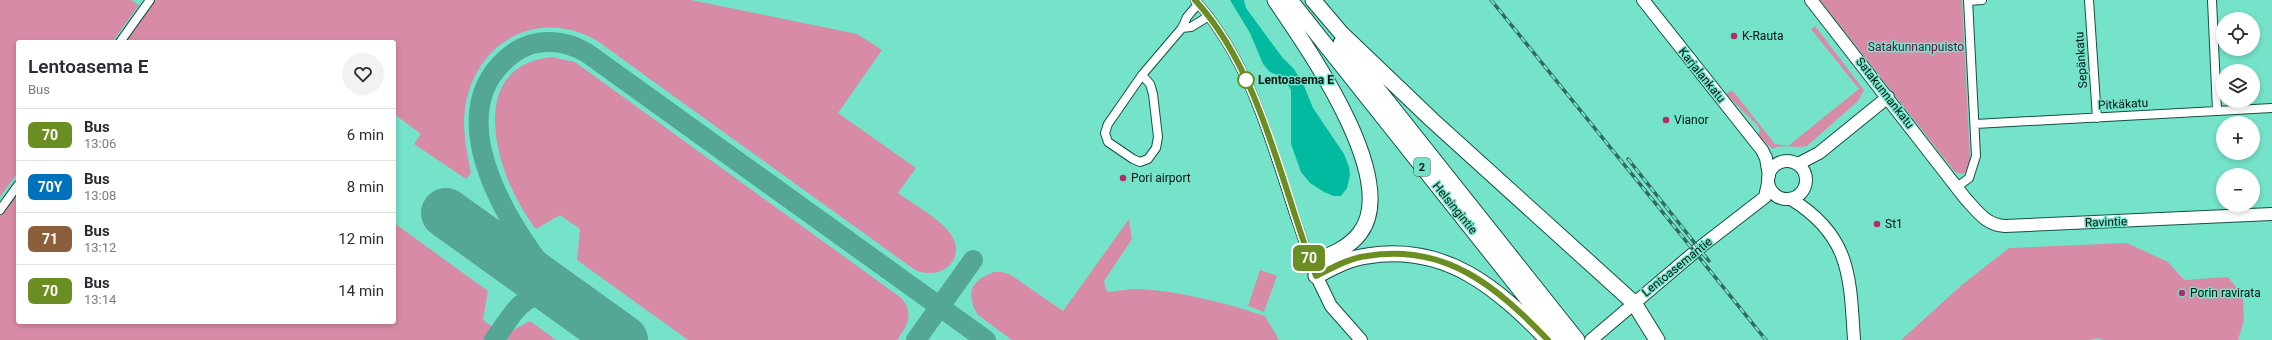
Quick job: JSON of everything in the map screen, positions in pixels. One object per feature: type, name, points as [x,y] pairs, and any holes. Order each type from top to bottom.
[{"type":"highway","points":[[1275,0],[1303,42],[1353,129],[1362,155],[1370,188],[1369,212],[1361,233],[1342,249],[1313,269]]},
{"type":"highway","name":"Helsingintie","points":[[1290,0],[1555,336],[1577,340]]},
{"type":"highway","name":"Helsingintie","points":[[1307,0],[1555,336]]},
{"type":"highway","points":[[1313,0],[1342,34],[1432,120],[1634,303],[1657,340]]},
{"type":"highway","points":[[1313,269],[1348,262],[1366,256],[1391,254],[1434,260],[1471,274],[1555,336]]},
{"type":"main road","name":"Karjalankatu","points":[[1642,0],[1762,150],[1766,158],[1768,180]]},
{"type":"main road","name":"Satakunnankatu","points":[[1811,0],[1957,187]]},
{"type":"main road","points":[[1806,185],[1798,196],[1786,199],[1765,197],[1768,180],[1776,165],[1797,166],[1819,153],[1888,97]]},
{"type":"main road","points":[[1762,150],[1773,153],[1797,166],[1806,185],[1811,211],[1838,247],[1847,265],[1851,291],[1854,340]]},
{"type":"main road","points":[[1768,180],[1773,193],[1811,211]]},
{"type":"main road","name":"Ravintie","points":[[1957,187],[1984,219],[1993,224],[2005,226],[2272,214]]},
{"type":"main road","name":"Lentoasemantie","points":[[1591,340],[1634,303],[1765,197]]},
{"type":"main road","points":[[1313,269],[1331,306],[1361,340]]},
{"type":"street","points":[[121,40],[150,0]]},
{"type":"street","points":[[1957,187],[1969,178],[1972,173],[1976,156],[1968,1],[1982,0]]},
{"type":"street","name":"Sepänkatu","points":[[2089,0],[2097,118]]},
{"type":"street","points":[[2212,0],[2217,111]]},
{"type":"street","points":[[1142,75],[1150,84],[1154,94],[1158,137],[1156,148],[1148,159],[1140,162],[1108,142],[1105,133],[1114,113],[1142,75],[1182,28],[1197,2],[1209,16],[1244,74],[1261,117],[1313,269]]},
{"type":"street","points":[[1182,28],[1191,27],[1209,16]]},
{"type":"street","name":"Pitkäkatu","points":[[1975,124],[2272,108]]},
{"type":"street","points":[[0,210],[16,188]]},
{"type":"green space","points":[[0,0],[131,0],[139,5],[113,40],[16,40],[16,175],[0,197]]},
{"type":"green space","points":[[152,0],[691,0],[857,34],[882,50],[838,113],[916,168],[898,193],[945,227],[955,242],[956,251],[950,265],[943,270],[935,273],[925,273],[915,270],[596,40],[574,31],[551,28],[531,30],[511,37],[495,49],[481,66],[471,86],[465,109],[465,133],[471,173],[466,179],[414,144],[421,134],[396,115],[396,40],[123,40]]},
{"type":"green space","name":"Satakunnanpuisto","points":[[1820,0],[1962,0],[1970,161],[1969,171],[1962,174],[1955,172]]},
{"type":"green space","points":[[1815,26],[1864,90],[1858,101],[1807,146],[1798,147],[1781,146],[1773,149],[1758,136],[1760,130],[1757,125],[1726,94],[1732,90],[1775,144],[1788,146],[1859,89],[1811,29]]},
{"type":"green space","points":[[552,57],[575,62],[900,297],[905,303],[909,313],[907,324],[897,340],[688,340],[577,260],[580,229],[560,215],[536,229],[522,208],[510,184],[500,156],[495,129],[496,103],[505,81],[523,65]]},
{"type":"green space","points":[[16,187],[16,324],[396,324],[396,224],[488,291],[483,320],[504,335],[530,321],[556,340],[0,340],[0,209]]},
{"type":"green space","points":[[1129,219],[1132,239],[1104,281],[1107,292],[1134,289],[1154,290],[1203,298],[1265,316],[1279,340],[1012,340],[978,315],[973,306],[971,294],[973,286],[981,278],[994,272],[1002,272],[1011,275],[1063,311]]},
{"type":"green space","name":"Porin ravirata","points":[[2127,243],[2168,262],[2184,280],[2228,277],[2243,296],[2244,320],[2238,340],[2103,340],[2098,338],[2089,340],[1901,340],[1963,284],[2009,248]]},
{"type":"green space","points":[[1260,270],[1277,276],[1264,312],[1248,306]]},
{"type":"shaded area","points":[[1230,0],[1244,0],[1246,8],[1282,57],[1294,69],[1304,86],[1313,108],[1344,154],[1349,167],[1350,175],[1347,188],[1341,196],[1334,196],[1324,192],[1310,183],[1301,172],[1291,144],[1291,90],[1284,78],[1270,72],[1263,64],[1250,33]]},
{"type":"taxiway","points":[[577,307],[555,283],[532,253],[510,219],[492,183],[481,146],[479,111],[490,79],[515,52],[532,44],[542,42],[570,45],[587,53],[986,340]]},
{"type":"taxiway","points":[[916,340],[973,260]]},
{"type":"taxiway","points":[[494,340],[522,303],[540,295],[552,295],[566,299]]},
{"type":"runway","points":[[446,213],[623,340]]},
{"type":"railway","points":[[1491,0],[1766,340]]},
{"type":"railway","points":[[1628,159],[1709,261]]},
{"type":"bus line","name":"70","points":[[1195,0],[1218,28],[1244,74],[1261,117],[1316,276],[1366,256],[1391,254],[1434,260],[1454,266],[1485,283],[1515,306],[1548,340]]},
{"type":"place","name":"K-Rauta","points":[[1734,36]]},
{"type":"place","name":"Lentoasema E","points":[[1246,80]]},
{"type":"place","name":"Vianor","points":[[1666,120]]},
{"type":"place","name":"Pori airport","points":[[1123,178]]},
{"type":"place","name":"St1","points":[[1877,224]]},
{"type":"place","name":"Porin ravirata","points":[[2182,293]]}]
